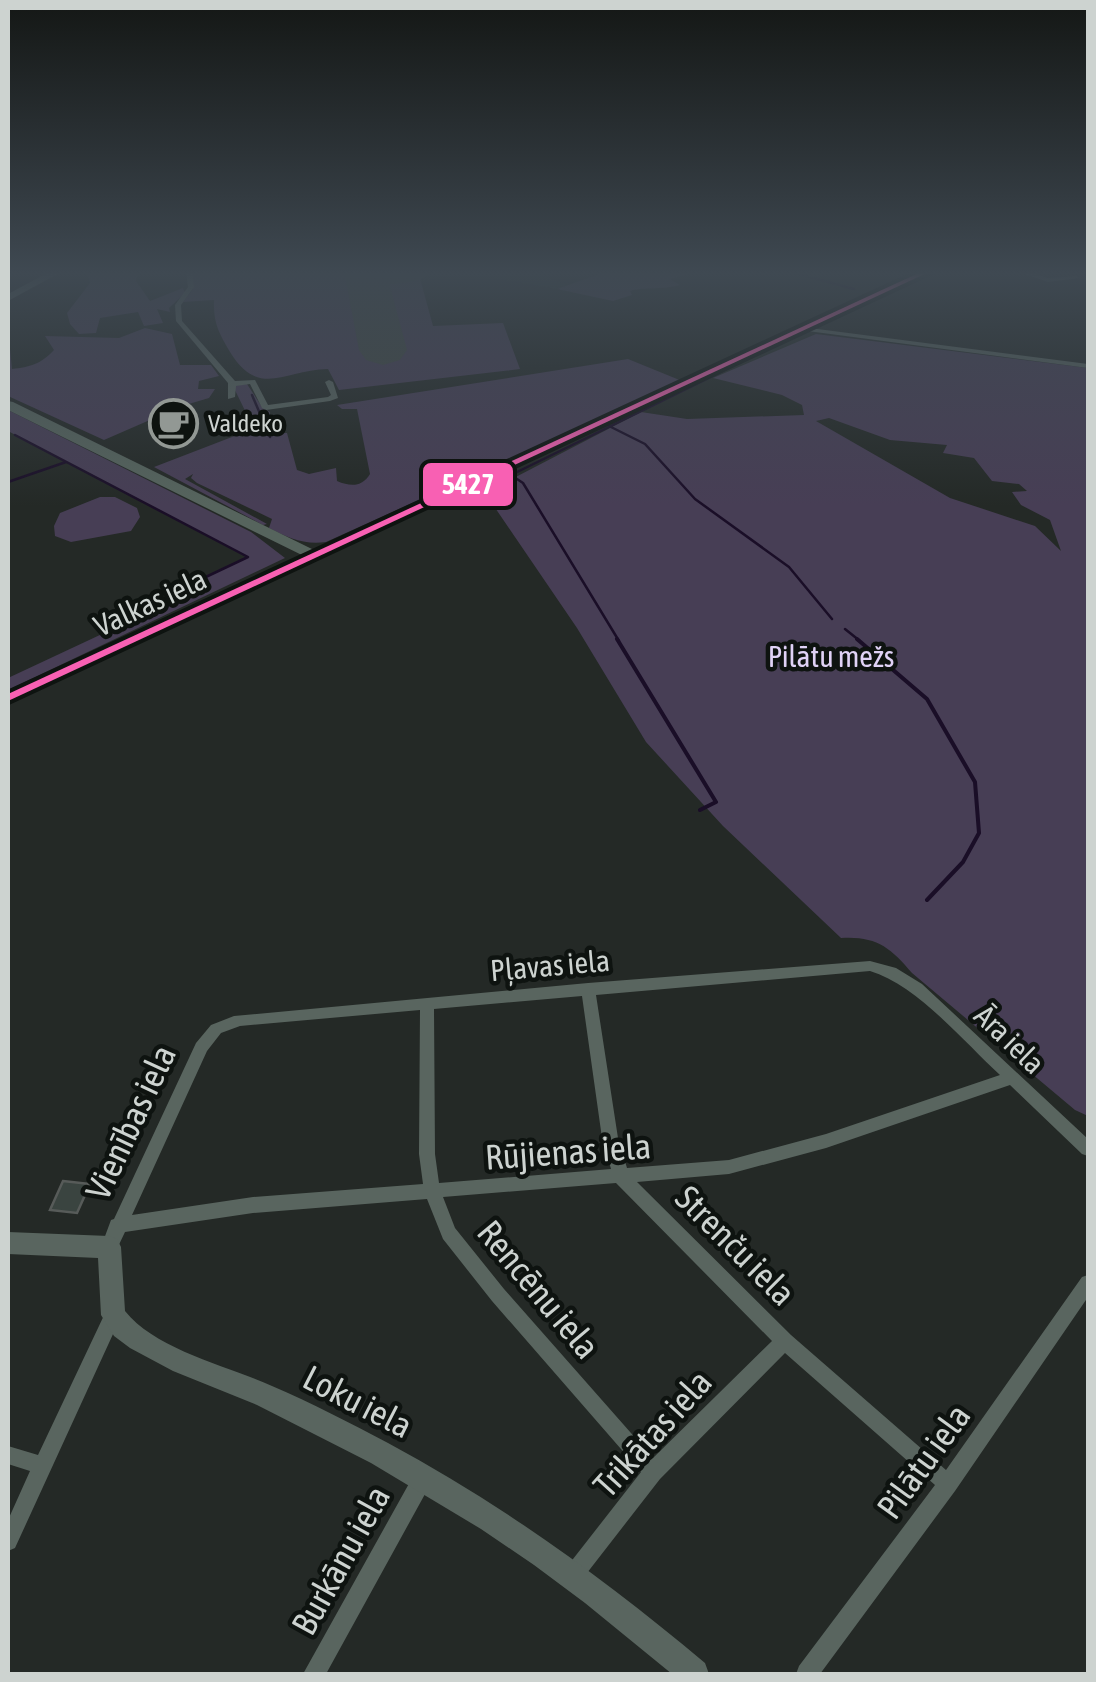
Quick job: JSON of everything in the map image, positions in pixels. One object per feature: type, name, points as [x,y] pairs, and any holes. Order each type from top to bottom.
[{"type":"highway","points":[[8,405],[314,556],[758,349]]},
{"type":"main road","name":"Valkas iela","points":[[8,698],[314,556]]},
{"type":"street","points":[[204,349],[232,384],[231,397]]},
{"type":"street","points":[[960,349],[1088,366]]},
{"type":"street","points":[[232,384],[252,382],[266,408],[330,400],[335,396],[328,382]]},
{"type":"street","name":"Pļavas iela","points":[[216,1029],[239,1020],[852,965],[890,972]]},
{"type":"street","name":"Āra iela","points":[[890,972],[917,988],[1088,1150]]},
{"type":"street","points":[[588,989],[610,1138],[622,1178]]},
{"type":"street","name":"Rencēnu iela","points":[[428,1004],[427,1154],[432,1191],[450,1233],[653,1472]]},
{"type":"street","name":"Vienības iela","points":[[113,1236],[171,1106],[201,1048],[216,1029]]},
{"type":"street","name":"Rūjienas iela","points":[[113,1236],[253,1205],[622,1178],[729,1166],[826,1140],[1010,1078]]},
{"type":"street","name":"Strenču iela","points":[[622,1178],[710,1262],[785,1342],[948,1484]]},
{"type":"street","points":[[8,1243],[113,1236],[114,1315],[8,1541]]},
{"type":"street","name":"Pilātu iela","points":[[807,1674],[948,1484],[1088,1283]]},
{"type":"street","name":"Loku iela","points":[[114,1315],[118,1326],[164,1354],[268,1397],[423,1478],[573,1575],[694,1674]]},
{"type":"street","name":"Trikātas iela","points":[[573,1575],[653,1472],[785,1342]]},
{"type":"street","points":[[8,1456],[44,1466]]},
{"type":"street","name":"Burkānu iela","points":[[314,1674],[423,1478]]},
{"type":"green space","points":[[8,349],[12,369],[35,364],[54,350],[176,349],[180,365],[211,365],[219,376],[199,381],[198,389],[215,389],[209,398],[104,440],[8,396]]},
{"type":"green space","points":[[513,349],[520,369],[339,390],[328,369],[262,378],[251,375],[230,352]]},
{"type":"green space","name":"Pilātu mežs","points":[[780,349],[940,349],[1088,368],[1088,1116],[1075,1110],[889,950],[873,941],[841,938],[723,826],[646,742],[577,628],[485,493],[641,412],[687,419],[804,415],[802,405],[782,395],[713,378]],"holes":[[[829,418],[890,440],[947,445],[943,453],[974,458],[992,481],[1019,484],[1027,491],[1012,492],[1021,505],[1050,520],[1061,551],[1035,526],[950,498],[816,421]]]},
{"type":"green space","points":[[628,359],[682,381],[326,542],[303,542],[283,535],[269,528],[272,519],[197,483],[191,478],[193,474],[185,479],[267,524],[154,467],[263,425],[251,423],[233,386],[247,384],[262,407],[270,412],[268,425],[278,433],[287,433],[297,470],[309,474],[336,468],[337,481],[356,485],[370,474],[357,409],[337,405]]},
{"type":"green space","points":[[8,410],[251,532],[285,558],[8,690],[8,678],[181,597],[191,584],[247,557],[8,431]]},
{"type":"green space","points":[[100,497],[115,497],[137,508],[140,517],[131,531],[71,542],[55,536],[54,526],[60,513]]},
{"type":"building","points":[[63,1181],[90,1184],[77,1213],[50,1210]]},
{"type":"waterway","points":[[610,426],[767,349]]},
{"type":"waterway","points":[[252,395],[270,437]]},
{"type":"waterway","points":[[610,426],[645,444],[695,499],[789,567],[832,619]]},
{"type":"waterway","points":[[610,426],[511,475],[523,483],[619,641]]},
{"type":"waterway","points":[[15,435],[248,557],[191,584]]},
{"type":"waterway","points":[[8,482],[66,462]]},
{"type":"waterway","points":[[845,629],[860,641]]},
{"type":"waterway","points":[[617,639],[716,802],[700,810]]},
{"type":"waterway","points":[[857,639],[927,699],[975,782],[979,833],[963,862],[927,900]]},
{"type":"transit line","name":"5427","points":[[8,698],[759,349]]},
{"type":"place","name":"Valdeko","points":[[173,423]]}]
